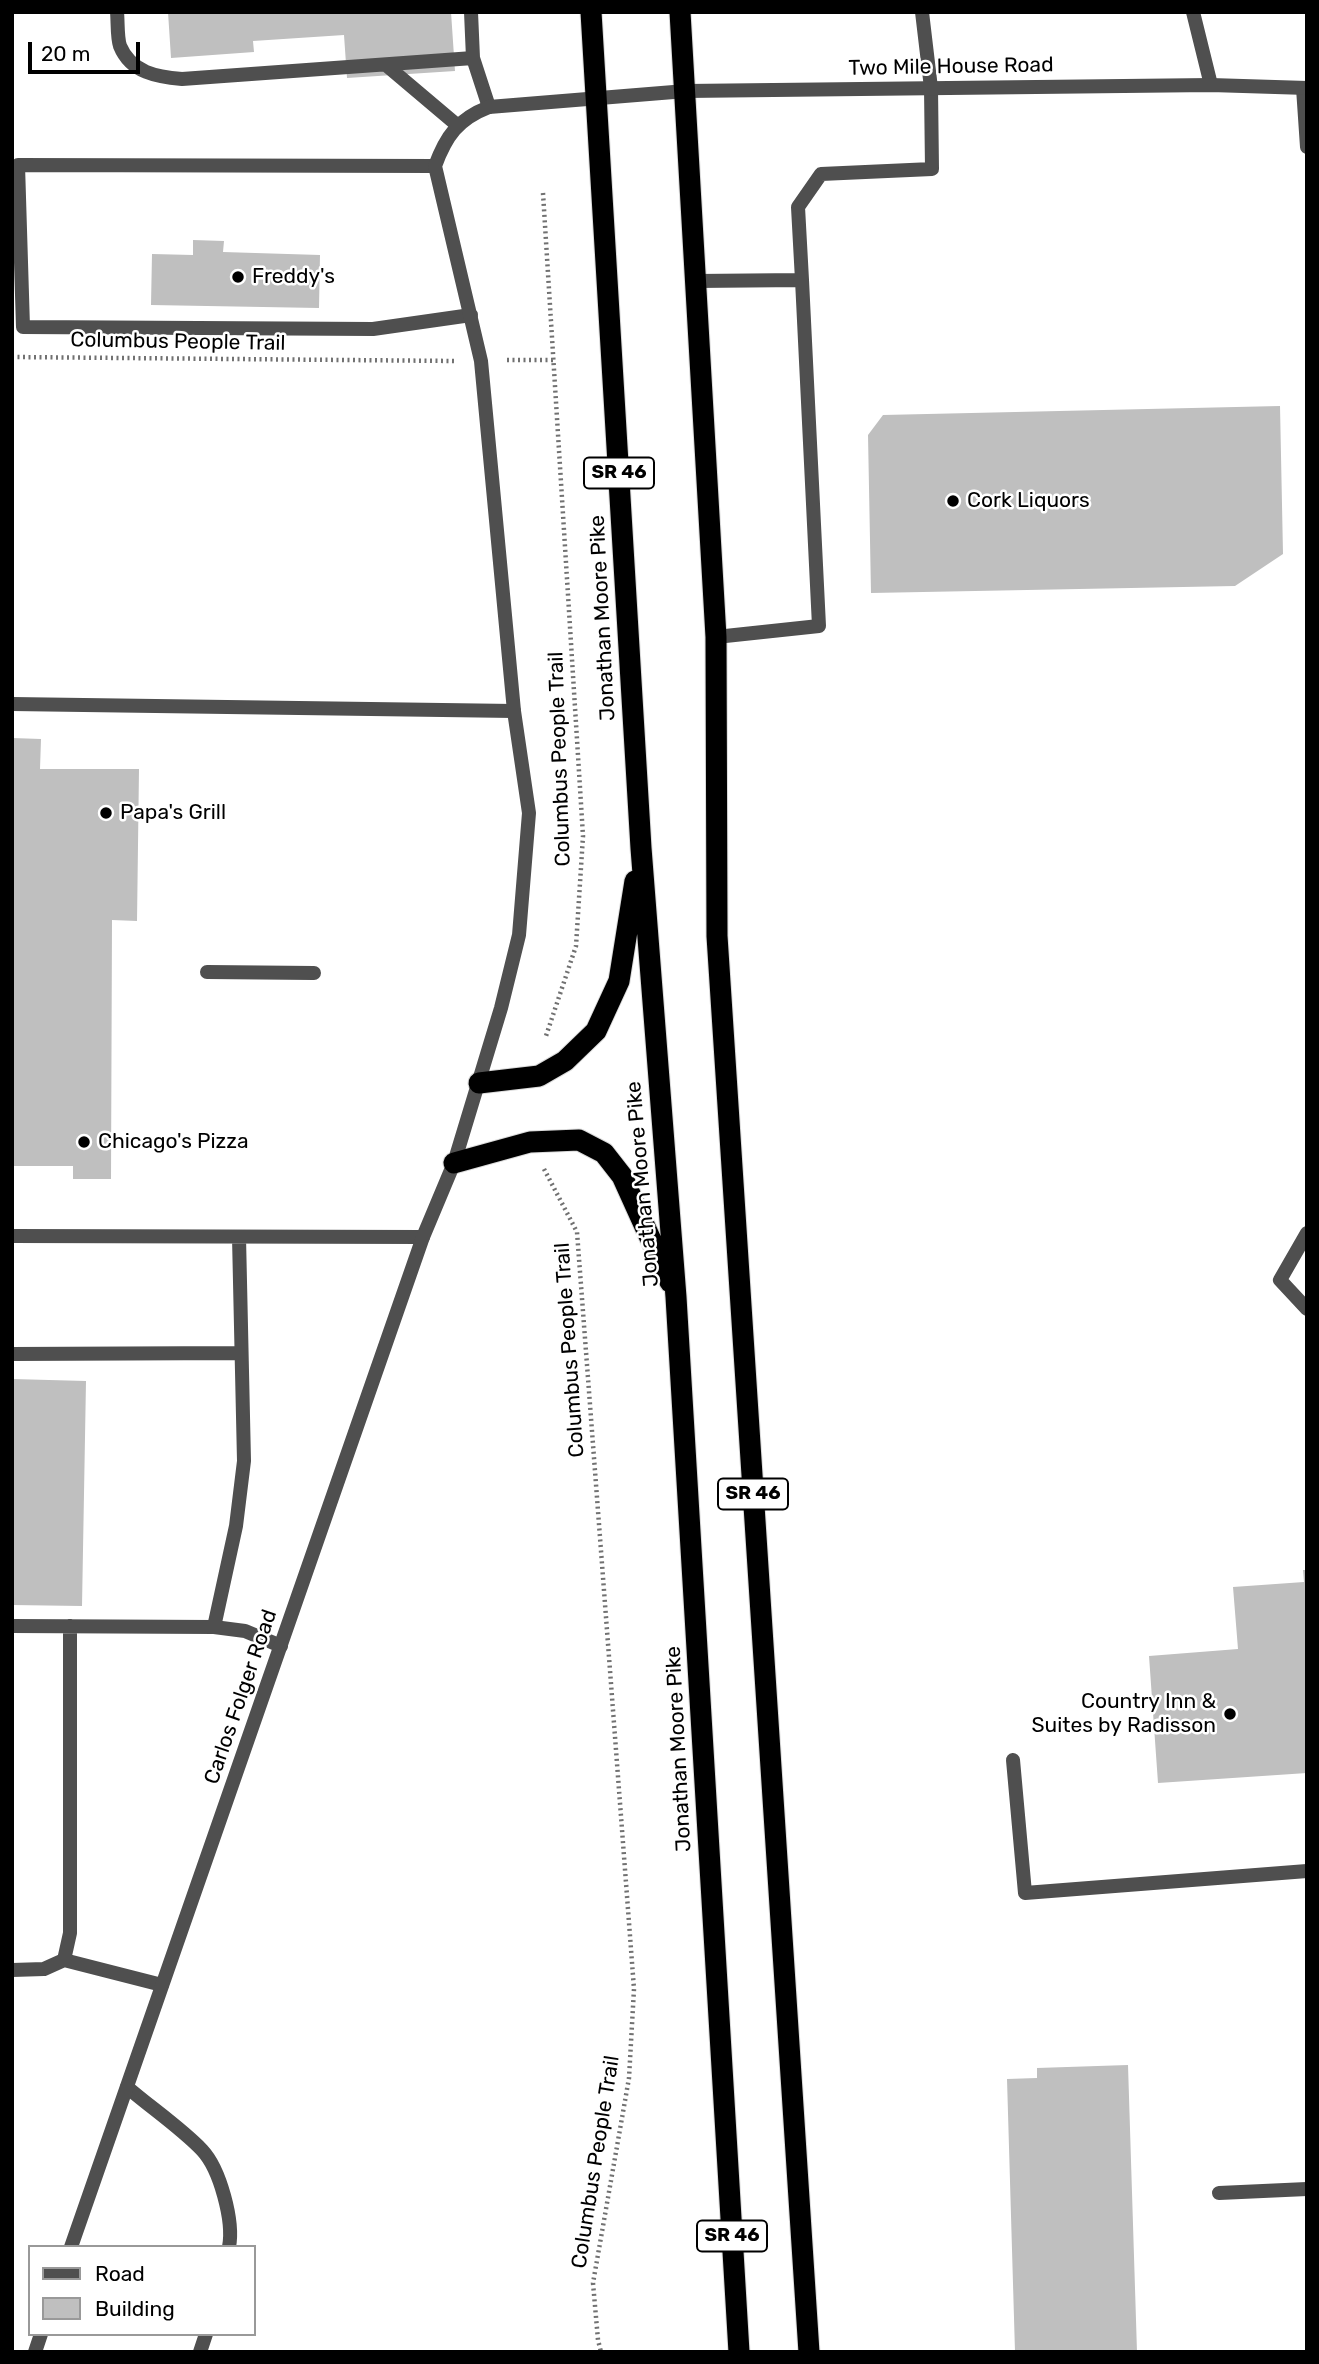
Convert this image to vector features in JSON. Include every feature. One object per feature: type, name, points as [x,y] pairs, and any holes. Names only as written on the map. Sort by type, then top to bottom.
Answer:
[{"type":"highway","name":"Jonathan Moore Pike","points":[[590,12],[641,848],[676,1297],[739,2352]]},
{"type":"highway","name":"SR 46","points":[[680,12],[716,637],[717,936],[808,2352]]},
{"type":"highway","points":[[479,1083],[539,1076],[565,1061],[596,1031],[619,981],[641,848]]},
{"type":"highway","points":[[454,1163],[530,1142],[579,1139],[604,1153],[622,1176],[676,1297]]},
{"type":"street","points":[[117,12],[120,46],[134,66],[155,77],[182,79],[473,58]]},
{"type":"street","points":[[471,12],[473,58],[489,107],[472,113],[457,125],[442,145],[435,166],[18,165],[23,327],[373,329],[471,315]]},
{"type":"street","points":[[716,637],[819,626],[798,207],[821,174],[932,169],[931,88],[922,12]]},
{"type":"street","points":[[1193,12],[1211,85]]},
{"type":"street","points":[[386,65],[457,125]]},
{"type":"street","name":"Two Mile House Road","points":[[489,107],[686,91],[1211,85],[1305,88]]},
{"type":"street","points":[[1305,88],[1307,147]]},
{"type":"street","name":"Carlos Folger Road","points":[[72,2245],[423,1237],[454,1163],[501,1008],[519,935],[529,813],[514,710],[481,361],[435,166]]},
{"type":"street","points":[[696,281],[803,280]]},
{"type":"street","points":[[12,704],[514,710]]},
{"type":"street","points":[[207,972],[314,973]]},
{"type":"street","points":[[1307,1233],[1280,1280],[1307,1309]]},
{"type":"street","points":[[12,1236],[423,1237]]},
{"type":"street","points":[[214,1627],[236,1526],[244,1461],[239,1237]]},
{"type":"street","points":[[12,1354],[241,1353]]},
{"type":"street","points":[[12,1626],[214,1627],[245,1631],[281,1646]]},
{"type":"street","points":[[64,1959],[70,1933],[71,1626]]},
{"type":"street","points":[[1013,1760],[1025,1893],[1307,1871]]},
{"type":"street","points":[[12,1970],[44,1969],[64,1959],[162,1985]]},
{"type":"street","points":[[127,2087],[204,2151],[224,2192],[231,2236],[229,2245]]},
{"type":"street","points":[[1219,2193],[1307,2189]]},
{"type":"path","name":"Columbus People Trail","points":[[539,1076],[543,1045],[576,946],[583,836],[543,192]]},
{"type":"path","name":"Columbus People Trail","points":[[12,357],[553,360]]},
{"type":"path","name":"Columbus People Trail","points":[[530,1142],[577,1232],[634,1989],[629,2078],[593,2283],[601,2352]]},
{"type":"building","points":[[168,12],[451,12],[455,71],[347,78],[344,35],[253,41],[254,52],[171,58]]},
{"type":"building","points":[[193,240],[224,241],[223,252],[320,255],[319,308],[151,305],[152,254],[193,255]]},
{"type":"building","points":[[1280,406],[1283,554],[1235,586],[871,593],[868,435],[883,415]]},
{"type":"building","points":[[12,738],[41,739],[40,769],[139,769],[137,921],[112,920],[111,1179],[73,1179],[73,1166],[12,1166]]},
{"type":"building","points":[[12,1379],[86,1381],[82,1606],[12,1605]]},
{"type":"building","name":"Country Inn & Suites by Radisson","points":[[1303,1570],[1307,1570],[1307,1773],[1158,1783],[1149,1656],[1238,1649],[1233,1587],[1304,1582]]},
{"type":"building","points":[[1128,2065],[1137,2352],[1015,2352],[1007,2079],[1037,2078],[1037,2068]]},
{"type":"place","name":"Freddy's","points":[[238,277]]},
{"type":"place","name":"Cork Liquors","points":[[953,501]]},
{"type":"place","name":"Papa's Grill","points":[[106,813]]},
{"type":"place","name":"Chicago's Pizza","points":[[84,1142]]},
{"type":"place","name":"Country Inn & Suites by Radisson","points":[[1230,1714]]}]
